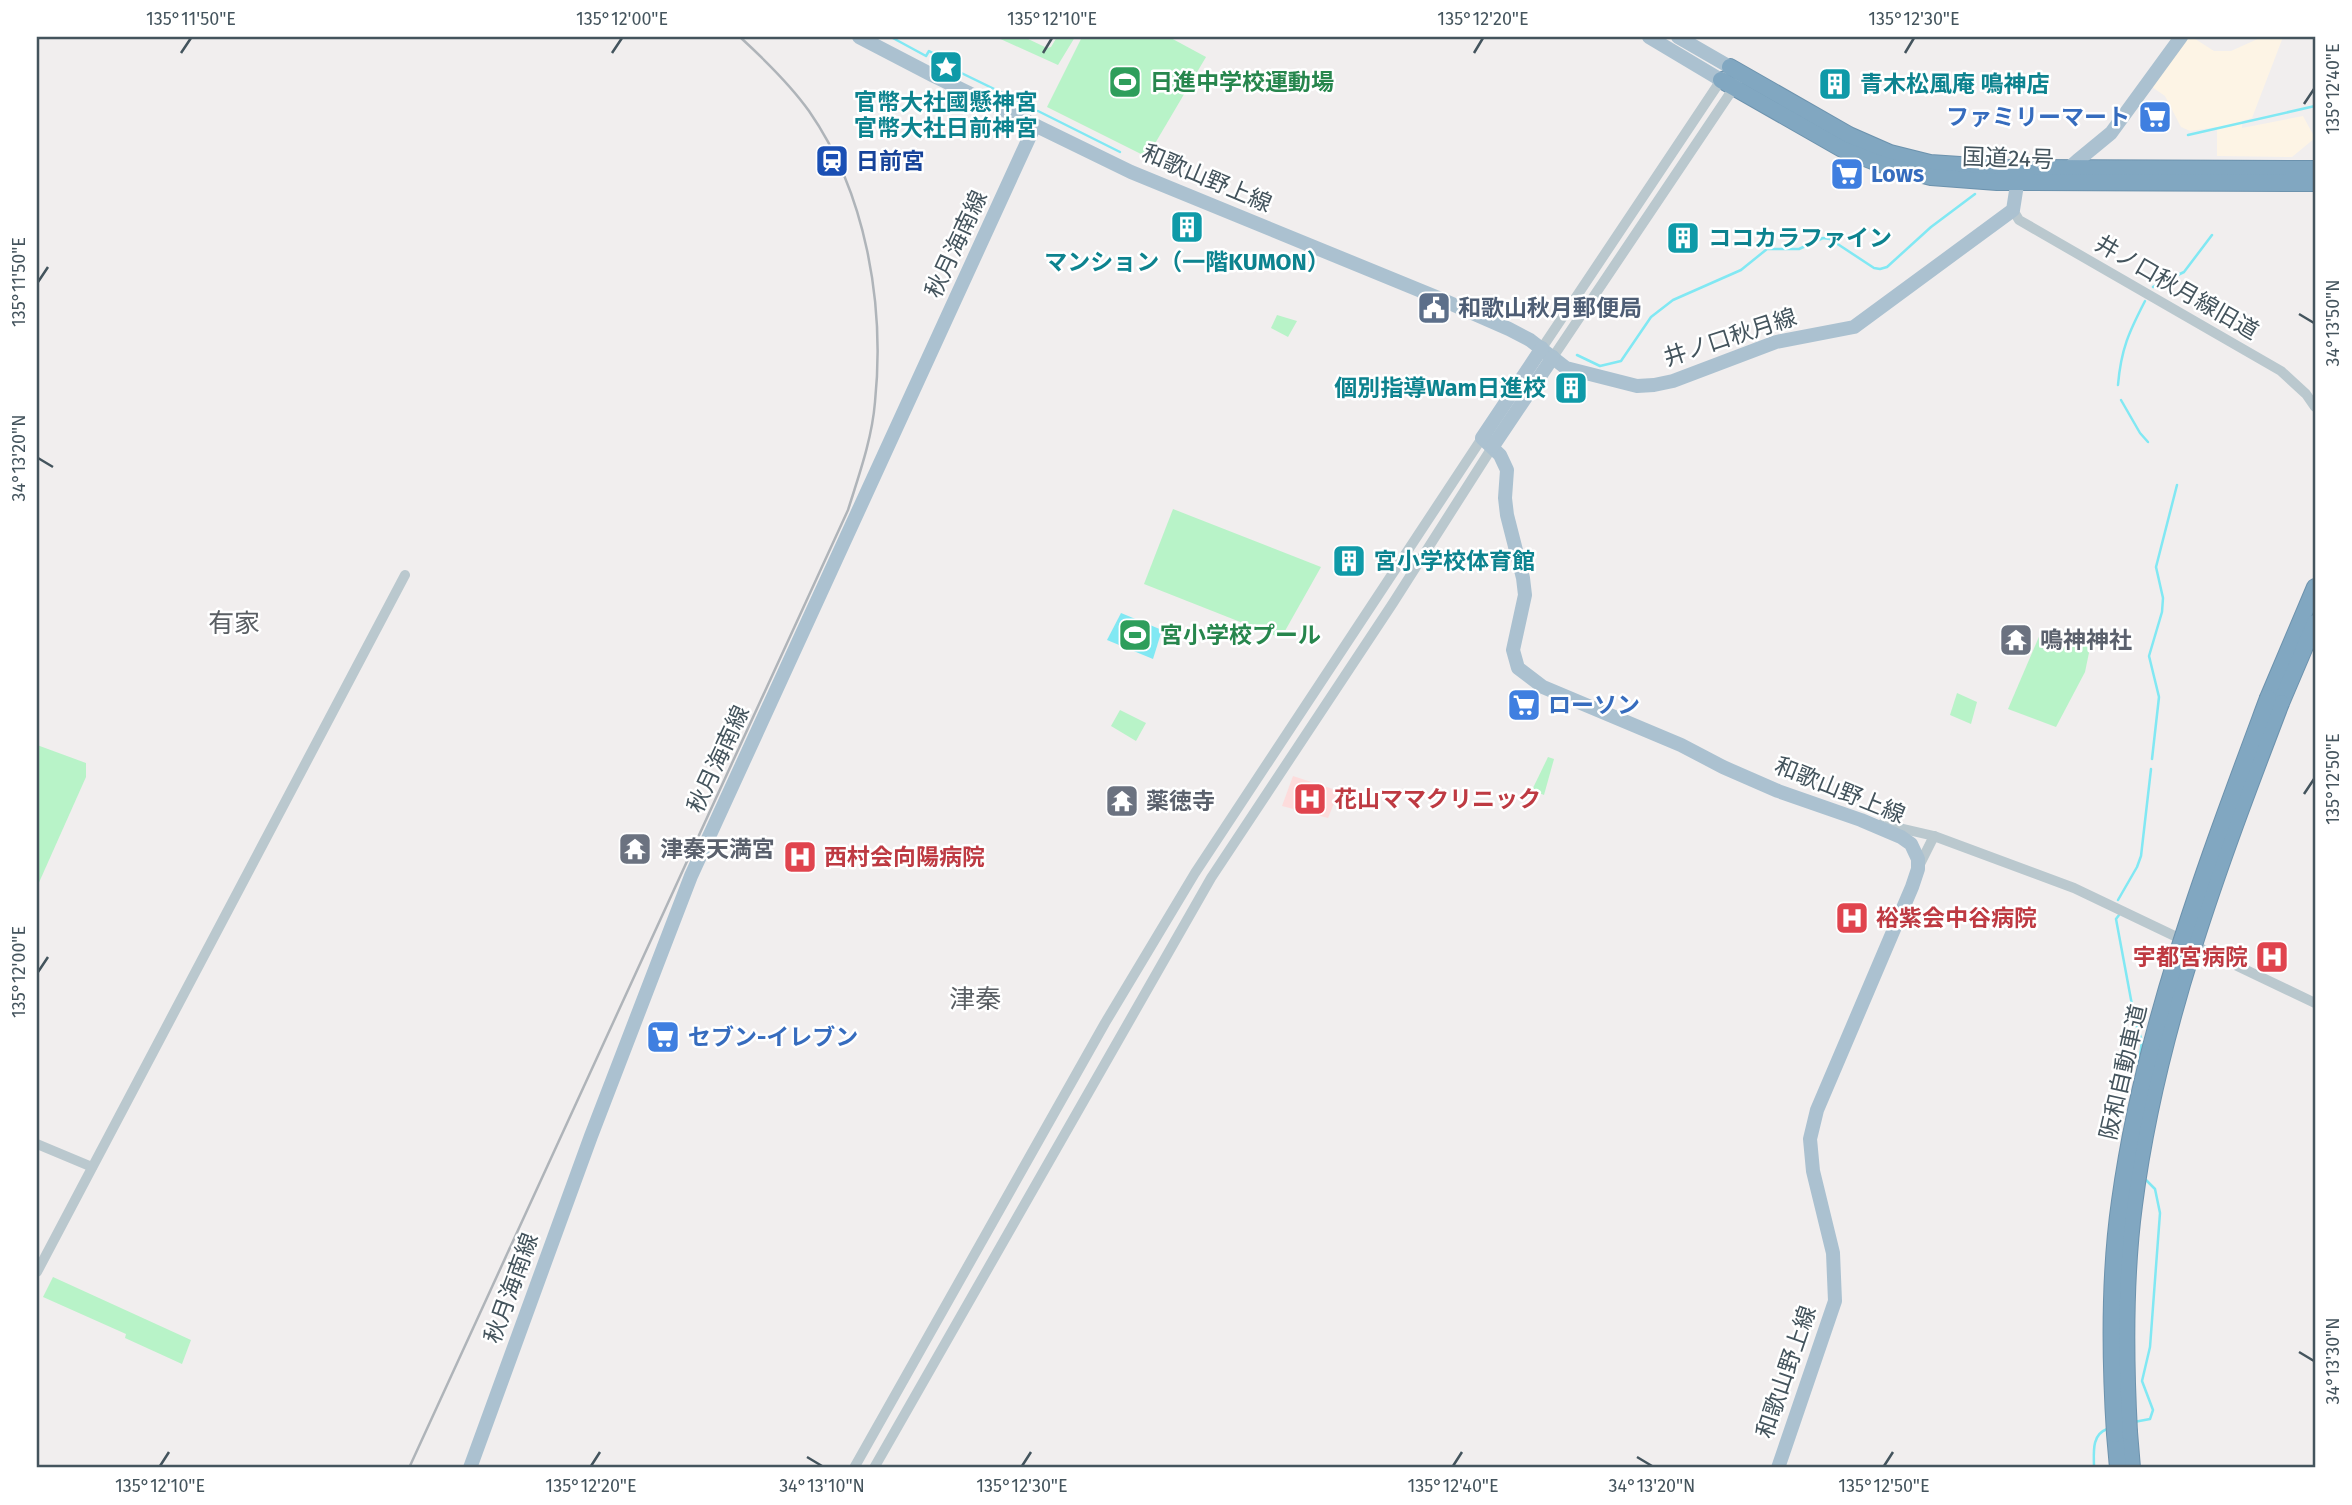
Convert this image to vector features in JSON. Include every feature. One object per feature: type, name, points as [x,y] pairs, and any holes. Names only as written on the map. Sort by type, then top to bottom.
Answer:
[{"type":"highway","name":"国道24号","points":[[1732,78],[1817,136],[1880,164],[1931,177],[2019,175],[2315,183]]},
{"type":"highway","name":"国道24号","points":[[2068,176],[2315,169]]},
{"type":"highway","name":"阪和自動車道","points":[[2132,1468],[2112,1385],[2113,1270],[2120,1203],[2141,1084],[2167,985],[2204,869],[2275,701],[2315,587]]},
{"type":"highway","name":"阪和自動車道","points":[[2275,701],[2315,623]]},
{"type":"highway","name":"阪和自動車道","points":[[2118,1468],[2122,1433]]},
{"type":"main road","name":"和歌山野上線","points":[[859,37],[1132,172],[1436,297],[1509,329],[1548,353]]},
{"type":"main road","points":[[1649,37],[1732,78]]},
{"type":"main road","points":[[1678,37],[1732,78]]},
{"type":"main road","points":[[2068,176],[2111,133],[2181,37]]},
{"type":"main road","name":"秋月海南線","points":[[470,1468],[590,1136],[691,876],[1035,125]]},
{"type":"main road","points":[[2013,210],[2019,175]]},
{"type":"main road","name":"井ノ口秋月線","points":[[1548,353],[1566,368],[1637,386],[1654,385],[1673,381],[1776,342],[1854,327],[2013,210]]},
{"type":"main road","points":[[1488,442],[1548,353]]},
{"type":"main road","name":"和歌山野上線","points":[[1488,442],[1500,454],[1507,470],[1507,515],[1523,578],[1525,595],[1513,650],[1518,668],[1543,687],[1681,745],[1723,767],[1778,791],[1901,837],[1911,844],[1918,859],[1918,869],[1817,1110],[1812,1128],[1810,1139],[1813,1171],[1833,1253],[1835,1301],[1778,1468]]},
{"type":"street","points":[[1548,353],[1732,78]]},
{"type":"street","name":"井ノ口秋月線旧道","points":[[2013,210],[2019,220],[2281,371],[2306,394],[2315,407]]},
{"type":"street","points":[[854,1468],[1105,1023],[1195,873],[1488,442]]},
{"type":"street","points":[[874,1468],[1211,878],[1393,603],[1488,442]]},
{"type":"street","points":[[37,1272],[405,575]]},
{"type":"street","points":[[1861,820],[1934,836],[2074,888],[2315,1003]]},
{"type":"street","points":[[1918,869],[1934,836]]},
{"type":"street","points":[[37,1144],[92,1167]]},
{"type":"shaded area","points":[[2185,37],[2192,37],[2214,51],[2231,51],[2262,37],[2283,37],[2252,118],[2242,121],[2242,128],[2303,116],[2315,138],[2292,157],[2217,156],[2217,127],[2190,131],[2181,127],[2165,96],[2152,87]]},
{"type":"shaded area","name":"花山ママクリニック","points":[[1293,776],[1339,791],[1328,818],[1282,806]]},
{"type":"green space","points":[[996,37],[1024,37],[1047,48],[1051,47],[1057,37],[1075,37],[1058,65]]},
{"type":"green space","name":"日進中学校運動場","points":[[1082,37],[1169,37],[1206,57],[1147,157],[1047,107]]},
{"type":"green space","points":[[1277,315],[1297,321],[1288,337],[1271,328]]},
{"type":"green space","points":[[1173,509],[1321,567],[1281,638],[1144,584]]},
{"type":"green space","points":[[2041,632],[2091,643],[2085,672],[2056,727],[2008,709]]},
{"type":"green space","points":[[1957,693],[1977,702],[1971,724],[1950,715]]},
{"type":"green space","points":[[1120,710],[1146,723],[1136,741],[1111,726]]},
{"type":"green space","points":[[37,745],[86,763],[86,777],[37,887]]},
{"type":"green space","points":[[1548,757],[1554,759],[1544,795],[1532,790]]},
{"type":"green space","points":[[53,1277],[191,1340],[182,1364],[125,1338],[126,1334],[43,1297]]},
{"type":"water","name":"宮小学校プール","points":[[1121,613],[1162,630],[1153,659],[1107,640]]},
{"type":"waterway","points":[[891,37],[926,56],[929,51],[949,62],[947,66],[1021,102]]},
{"type":"waterway","points":[[2188,135],[2315,106]]},
{"type":"waterway","points":[[1038,111],[1120,152]]},
{"type":"waterway","points":[[1577,355],[1600,366],[1621,361],[1651,317],[1673,300],[1741,270],[1767,249],[1799,249],[1823,238],[1830,239],[1874,268],[1887,267],[1931,227],[1975,194]]},
{"type":"waterway","points":[[2153,287],[2184,272],[2212,235]]},
{"type":"waterway","points":[[2118,385],[2127,341],[2145,301]]},
{"type":"waterway","points":[[2121,400],[2148,442]]},
{"type":"waterway","points":[[2152,759],[2159,697],[2149,656],[2162,612],[2163,598],[2156,567],[2177,485]]},
{"type":"waterway","points":[[2118,900],[2141,856],[2151,769]]},
{"type":"waterway","points":[[2119,915],[2116,919],[2135,1021],[2142,1041],[2139,1065]]},
{"type":"waterway","points":[[2134,1422],[2150,1419],[2153,1410],[2142,1381],[2150,1347],[2160,1213],[2155,1189],[2146,1180]]},
{"type":"waterway","points":[[2094,1468],[2096,1440],[2107,1429]]},
{"type":"railway","points":[[409,1468],[848,510],[868,443],[875,402],[877,327],[874,288],[858,213],[829,143],[809,111],[768,63],[740,37]]},
{"type":"place","name":"官幣大社國懸神宮 官幣大社日前神宮","points":[[946,67]]},
{"type":"place","name":"日進中学校運動場","points":[[1125,82]]},
{"type":"place","name":"青木松風庵 鳴神店","points":[[1835,84]]},
{"type":"place","name":"ファミリーマート","points":[[2155,117]]},
{"type":"place","name":"日前宮","points":[[832,161]]},
{"type":"place","name":"Lows","points":[[1847,174]]},
{"type":"place","name":"マンション（一階KUMON）","points":[[1187,227]]},
{"type":"place","name":"ココカラファイン","points":[[1683,238]]},
{"type":"place","name":"和歌山秋月郵便局","points":[[1434,308]]},
{"type":"place","name":"個別指導Wam日進校","points":[[1571,388]]},
{"type":"place","name":"宮小学校体育館","points":[[1349,561]]},
{"type":"place","name":"宮小学校プール","points":[[1135,635]]},
{"type":"place","name":"鳴神神社","points":[[2016,640]]},
{"type":"place","name":"ローソン","points":[[1524,705]]},
{"type":"place","name":"花山ママクリニック","points":[[1310,799]]},
{"type":"place","name":"薬徳寺","points":[[1122,801]]},
{"type":"place","name":"津秦天満宮","points":[[635,849]]},
{"type":"place","name":"西村会向陽病院","points":[[800,857]]},
{"type":"place","name":"裕紫会中谷病院","points":[[1852,918]]},
{"type":"place","name":"宇都宮病院","points":[[2272,957]]},
{"type":"place","name":"セブン-イレブン","points":[[663,1037]]},
{"type":"district","name":"有家","points":[[234,623]]},
{"type":"district","name":"津秦","points":[[975,999]]}]
